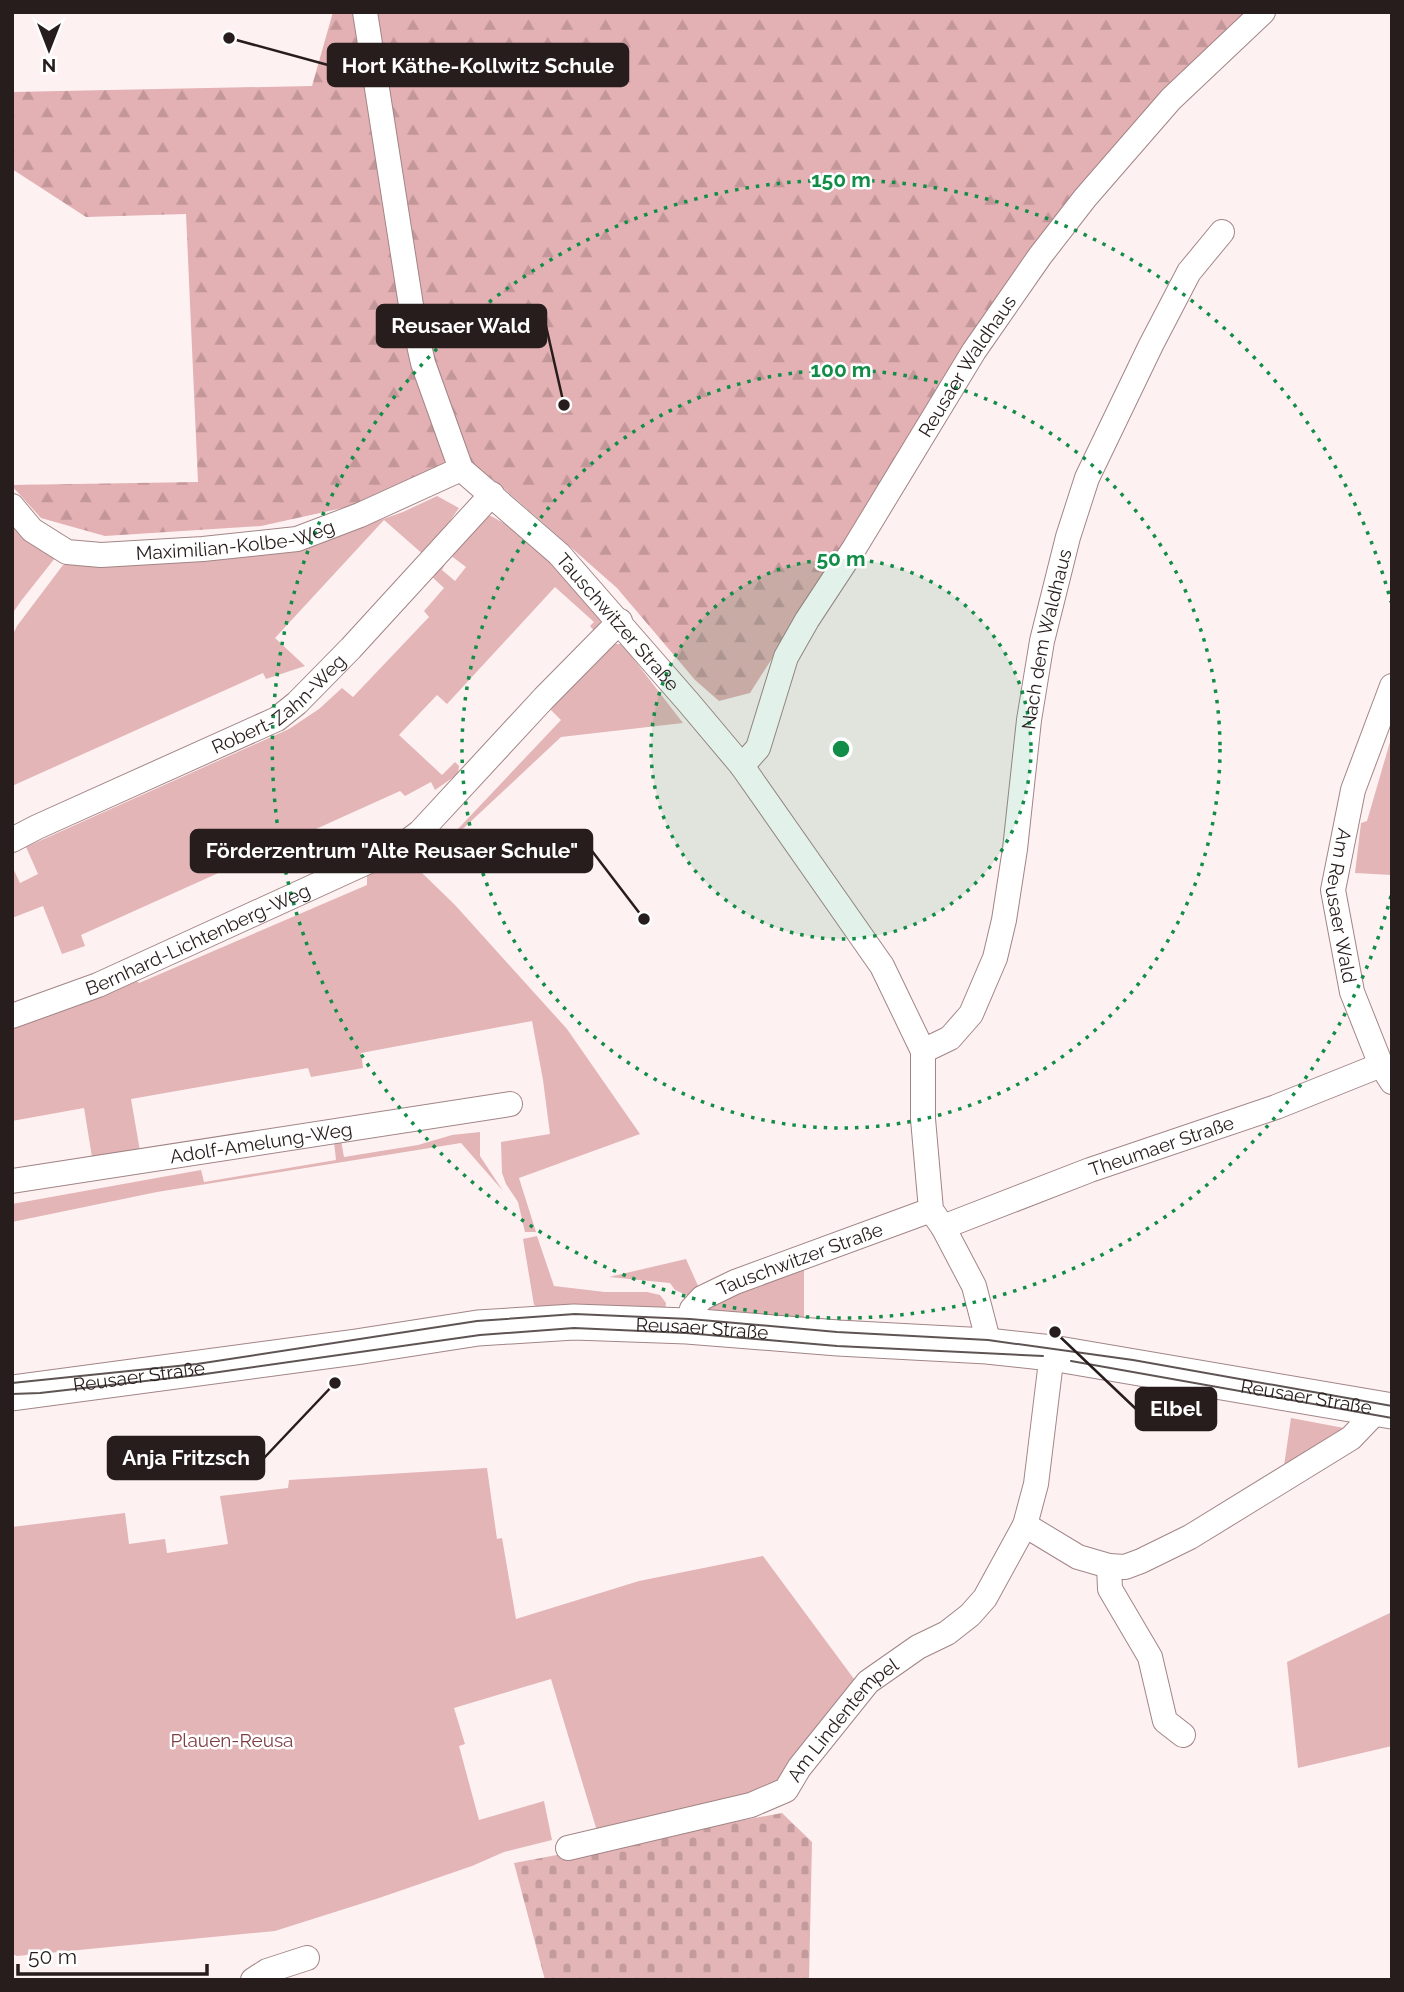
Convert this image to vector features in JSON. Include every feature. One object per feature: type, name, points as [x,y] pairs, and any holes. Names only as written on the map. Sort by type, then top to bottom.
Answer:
[{"type":"street","points":[[365,12],[418,340],[423,363],[461,469]]},
{"type":"street","name":"Reusaer Waldhaus","points":[[742,766],[758,748],[786,657],[974,351],[1040,256],[1085,198],[1171,99],[1263,12]]},
{"type":"street","name":"Nach dem Waldhaus","points":[[923,1051],[950,1038],[971,1014],[995,958],[1015,849],[1029,720],[1042,641],[1068,537],[1087,478],[1189,272],[1222,232]]},
{"type":"street","name":"Tauschwitzer Straße","points":[[461,469],[559,554],[620,621],[742,766],[882,966],[923,1051],[923,1119],[937,1219],[974,1286],[988,1340],[987,1346]]},
{"type":"street","name":"Maximilian-Kolbe-Weg","points":[[12,506],[32,530],[67,552],[101,555],[203,549],[297,539],[360,515],[461,469]]},
{"type":"street","name":"Robert-Zahn-Weg","points":[[12,840],[277,719],[297,703],[351,648],[492,494]]},
{"type":"street","name":"Bernhard-Lichtenberg-Weg","points":[[12,1016],[98,985],[401,847],[420,832],[544,698],[620,621]]},
{"type":"street","name":"Am Reusaer Wald","points":[[1386,1074],[1352,992],[1333,890],[1353,790],[1392,686]]},
{"type":"street","name":"Theumaer Straße","points":[[937,1219],[1276,1107],[1386,1074]]},
{"type":"street","name":"Adolf-Amelung-Weg","points":[[12,1181],[510,1104]]},
{"type":"street","name":"Tauschwitzer Straße","points":[[687,1326],[692,1309],[702,1298],[736,1282],[937,1219]]},
{"type":"street","name":"Reusaer Straße","points":[[12,1393],[478,1328],[574,1322],[687,1326],[987,1346],[1052,1353],[1383,1410]]},
{"type":"street","name":"Am Lindentempel","points":[[568,1848],[751,1805],[786,1790],[799,1768],[868,1682],[918,1647],[947,1633],[970,1615],[985,1598],[1025,1525],[1036,1484],[1052,1353]]},
{"type":"street","points":[[1025,1525],[1078,1557],[1109,1566],[1125,1567],[1190,1537],[1350,1438],[1373,1415],[1383,1410]]},
{"type":"street","points":[[1109,1566],[1110,1589],[1150,1657],[1165,1721],[1183,1735]]},
{"type":"street","points":[[253,1980],[267,1971],[307,1958]]},
{"type":"green space","points":[[333,12],[1261,12],[969,350],[750,693],[719,701],[695,680],[617,588],[500,485],[467,460],[347,507],[261,526],[105,536],[41,518],[12,486],[198,482],[186,214],[86,217],[12,169],[12,92],[312,86]]},
{"type":"green space","points":[[437,496],[459,508],[425,556],[384,520],[275,638],[305,666],[266,679],[263,673],[12,786],[12,636],[63,565],[72,560],[107,564],[163,564],[270,553],[326,539],[403,512]]},
{"type":"green space","points":[[491,516],[511,527],[566,577],[597,612],[601,623],[596,633],[590,626],[594,622],[555,587],[447,704],[437,695],[399,735],[442,775],[455,762],[459,766],[458,774],[435,790],[431,782],[405,796],[400,791],[81,935],[85,946],[62,954],[43,906],[12,918],[12,866],[20,883],[38,874],[26,847],[289,729],[319,709],[342,688],[353,697],[429,617],[424,611],[444,588],[430,575],[445,564],[442,570],[455,581],[466,567],[446,552],[476,517]]},
{"type":"green space","points":[[12,519],[55,558],[12,614]]},
{"type":"green space","points":[[613,644],[622,644],[683,723],[561,737],[419,870],[455,905],[567,1029],[640,1134],[519,1178],[536,1232],[525,1232],[518,1202],[506,1184],[502,1173],[501,1142],[550,1134],[532,1021],[361,1053],[363,1068],[311,1077],[308,1068],[131,1099],[140,1151],[92,1157],[84,1108],[12,1121],[12,1025],[132,976],[139,983],[367,885],[367,875],[409,850],[420,856],[438,850],[561,720],[547,706]]},
{"type":"green space","points":[[1392,735],[1392,875],[1355,873],[1361,823],[1367,821]]},
{"type":"green space","points":[[480,1132],[480,1156],[503,1191],[461,1143],[157,1192],[12,1222],[12,1204],[201,1170],[204,1182],[336,1160],[334,1142],[341,1140],[344,1157],[418,1145],[452,1135]]},
{"type":"green space","points":[[537,1236],[554,1286],[660,1295],[666,1303],[665,1313],[546,1309],[534,1305],[523,1239]]},
{"type":"green space","points":[[686,1259],[699,1288],[691,1297],[675,1290],[670,1283],[609,1277]]},
{"type":"green space","points":[[804,1263],[804,1320],[708,1311],[709,1305]]},
{"type":"green space","points":[[1291,1418],[1344,1428],[1345,1431],[1284,1466]]},
{"type":"green space","name":"Plauen-Reusa","points":[[487,1468],[497,1539],[502,1538],[516,1619],[639,1581],[763,1556],[857,1683],[774,1789],[597,1831],[551,1679],[454,1708],[465,1744],[459,1746],[479,1820],[544,1801],[552,1840],[504,1852],[472,1866],[275,1931],[17,1956],[12,1954],[12,1527],[125,1513],[129,1544],[165,1539],[167,1553],[228,1544],[220,1496],[288,1488],[289,1480]]},
{"type":"green space","points":[[1392,1612],[1392,1746],[1298,1768],[1287,1662]]},
{"type":"green space","points":[[782,1813],[812,1842],[809,1980],[545,1980],[514,1863]]},
{"type":"tram line","points":[[12,1383],[197,1364],[477,1321],[575,1314],[690,1319],[837,1332],[988,1340],[1133,1360],[1392,1406]]},
{"type":"tram line","points":[[12,1394],[198,1375],[480,1335],[574,1328],[686,1333],[837,1346],[1043,1356]]},
{"type":"tram line","points":[[1071,1361],[1392,1418]]},
{"type":"place","name":"Hort Käthe-Kollwitz Schule","points":[[229,38]]},
{"type":"place","name":"Reusaer Wald","points":[[564,405]]},
{"type":"place","name":"Förderzentrum \"Alte Reusaer Schule\"","points":[[644,919]]},
{"type":"place","name":"Elbel","points":[[1055,1332]]},
{"type":"place","name":"Anja Fritzsch","points":[[335,1383]]}]
